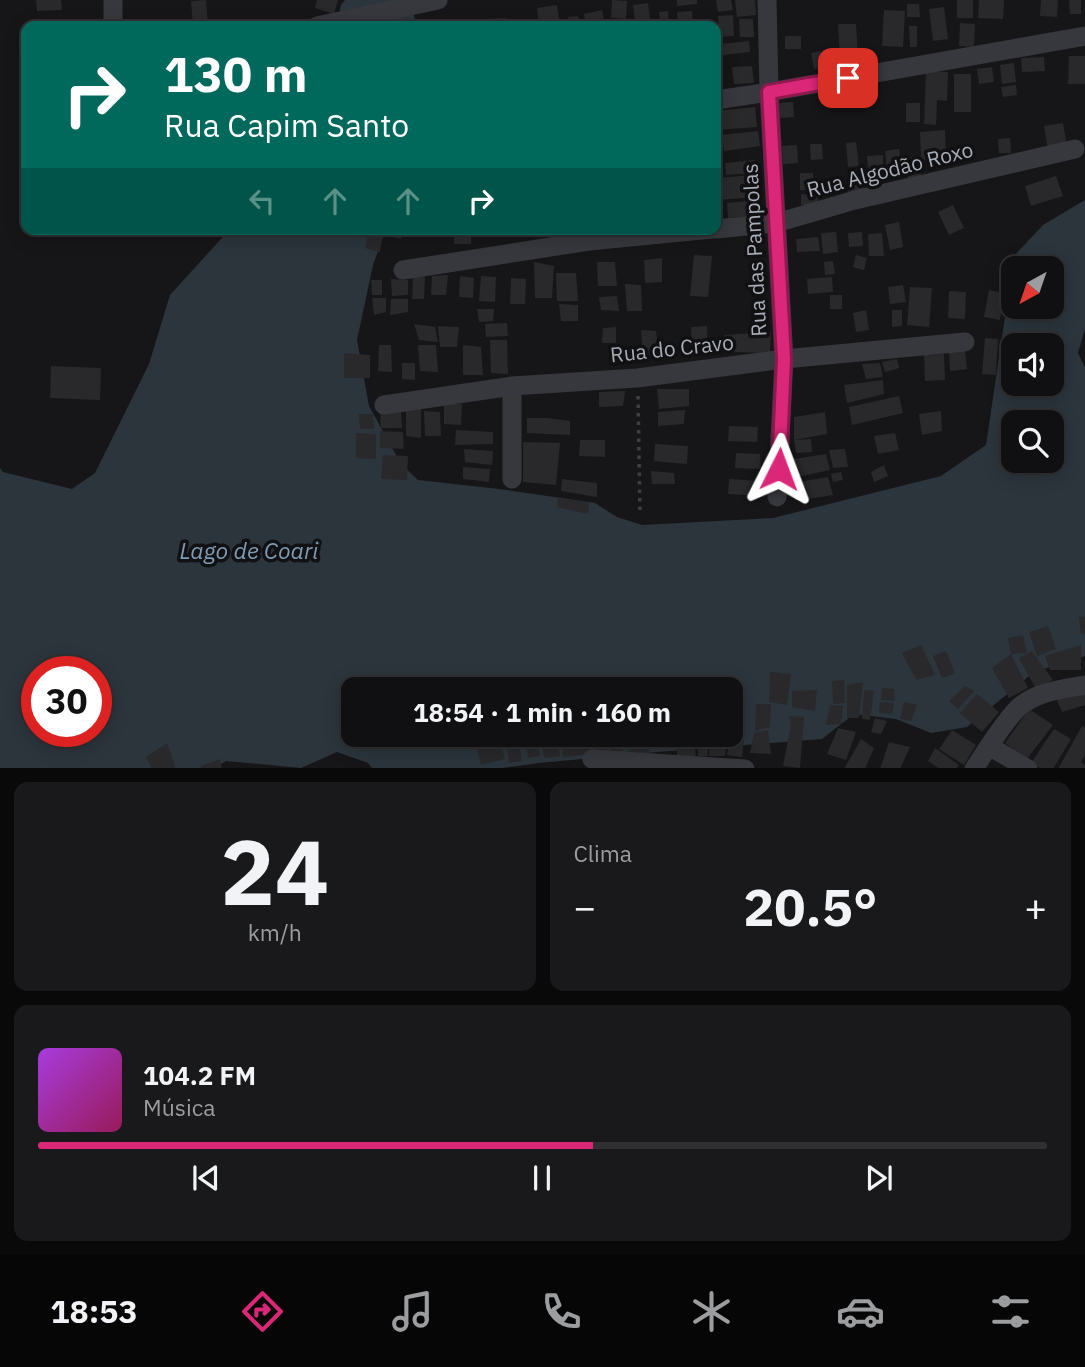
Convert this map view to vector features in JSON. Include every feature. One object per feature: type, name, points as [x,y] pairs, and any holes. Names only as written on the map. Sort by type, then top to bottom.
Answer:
[{"type":"street","points":[[113,0],[113,21]]},
{"type":"street","points":[[340,21],[438,0]]},
{"type":"street","name":"Rua das Pampolas","points":[[767,0],[769,92],[784,359],[777,497]]},
{"type":"street","points":[[721,99],[1085,36]]},
{"type":"street","name":"Rua Algodão Roxo","points":[[721,228],[776,223],[855,200],[1075,149]]},
{"type":"street","name":"Rua Algodão Roxo","points":[[403,270],[589,241],[652,235]]},
{"type":"street","name":"Rua do Cravo","points":[[384,405],[512,386],[637,378],[784,359],[965,342]]},
{"type":"street","points":[[512,386],[512,479]]},
{"type":"street","points":[[974,768],[1018,708],[1038,696],[1058,689],[1085,685]]},
{"type":"street","points":[[989,746],[1028,768]]},
{"type":"street","points":[[592,759],[745,768]]},
{"type":"path","points":[[637,378],[640,513]]},
{"type":"water","points":[[345,0],[420,0],[411,6],[415,19],[421,21],[337,21]]},
{"type":"water","name":"Lago de Coari","points":[[1085,200],[1085,329],[1078,353],[1085,368],[1085,656],[1034,672],[967,727],[931,733],[896,719],[854,714],[822,739],[743,745],[743,677],[341,677],[341,747],[721,747],[502,768],[372,768],[368,763],[337,752],[301,768],[226,761],[215,768],[0,768],[0,468],[3,472],[72,489],[95,473],[149,364],[170,295],[225,235],[384,235],[373,265],[357,340],[369,406],[401,464],[418,480],[595,503],[617,517],[642,525],[773,518],[941,476],[986,445],[1001,344],[1001,396],[1064,396],[1064,333],[1003,333],[1005,319],[1064,319],[1064,256],[1014,256],[1043,225]]},
{"type":"building","points":[[36,0],[61,0],[62,10],[37,11]]},
{"type":"building","points":[[206,0],[208,21],[193,21],[191,1]]},
{"type":"building","points":[[317,0],[338,0],[334,14],[315,8]]},
{"type":"building","points":[[612,0],[627,1],[626,19],[611,18]]},
{"type":"building","points":[[677,0],[697,0],[697,4],[677,6]]},
{"type":"building","points":[[716,0],[731,0],[733,10],[718,12]]},
{"type":"building","points":[[735,0],[755,0],[756,15],[737,17]]},
{"type":"building","points":[[957,0],[973,0],[973,18],[957,18]]},
{"type":"building","points":[[979,0],[1004,0],[1003,19],[978,18]]},
{"type":"building","points":[[1041,0],[1058,0],[1057,17],[1040,16]]},
{"type":"building","points":[[1069,0],[1081,0],[1081,14],[1070,14]]},
{"type":"building","points":[[648,3],[650,19],[635,21],[633,5]]},
{"type":"building","points":[[907,4],[919,4],[920,17],[907,17]]},
{"type":"building","points":[[557,5],[559,21],[538,21],[537,8]]},
{"type":"building","points":[[944,7],[948,39],[933,41],[929,9]]},
{"type":"building","points":[[602,10],[604,21],[585,21],[584,14]]},
{"type":"building","points":[[884,10],[905,11],[903,47],[882,46]]},
{"type":"building","points":[[668,11],[669,21],[660,21],[659,12]]},
{"type":"building","points":[[692,11],[693,21],[678,21],[677,12]]},
{"type":"building","points":[[733,15],[734,36],[721,37],[721,21],[718,21],[718,16]]},
{"type":"building","points":[[578,16],[579,21],[569,21],[568,17]]},
{"type":"building","points":[[506,18],[506,21],[489,21]]},
{"type":"building","points":[[739,19],[753,19],[754,37],[740,37]]},
{"type":"building","points":[[960,23],[975,24],[974,47],[959,46]]},
{"type":"building","points":[[838,24],[856,24],[858,57],[840,58]]},
{"type":"building","points":[[909,26],[917,26],[917,47],[910,47]]},
{"type":"building","points":[[785,36],[801,36],[801,49],[785,49]]},
{"type":"building","points":[[749,41],[750,52],[723,55],[721,44]]},
{"type":"building","points":[[821,51],[824,68],[814,69],[811,53]]},
{"type":"building","points":[[1069,56],[1085,56],[1085,84],[1068,84]]},
{"type":"building","points":[[1044,57],[1045,71],[1022,72],[1021,58]]},
{"type":"building","points":[[1014,63],[1016,82],[1002,84],[1000,65]]},
{"type":"building","points":[[752,66],[754,83],[734,84],[732,67]]},
{"type":"building","points":[[992,67],[994,82],[979,84],[977,69]]},
{"type":"building","points":[[926,71],[948,72],[947,101],[937,100],[936,125],[924,124]]},
{"type":"building","points":[[954,74],[971,74],[971,112],[954,112]]},
{"type":"building","points":[[1016,85],[1017,95],[1003,97],[1001,87]]},
{"type":"building","points":[[793,102],[794,117],[780,118],[779,103]]},
{"type":"building","points":[[906,103],[920,103],[920,122],[906,122]]},
{"type":"building","points":[[755,107],[757,127],[721,130],[721,110]]},
{"type":"building","points":[[1063,123],[1067,147],[1048,150],[1044,126]]},
{"type":"building","points":[[945,130],[946,160],[920,161],[921,180],[908,181],[907,157],[921,156],[920,132]]},
{"type":"building","points":[[758,131],[760,146],[724,151],[722,135]]},
{"type":"building","points":[[1010,138],[1011,153],[999,153],[998,139]]},
{"type":"building","points":[[856,142],[859,166],[848,167],[846,143]]},
{"type":"building","points":[[810,144],[822,144],[823,159],[811,160]]},
{"type":"building","points":[[797,145],[798,163],[783,164],[782,146]]},
{"type":"building","points":[[899,149],[902,168],[887,170],[885,151]]},
{"type":"building","points":[[883,155],[883,167],[868,168],[867,156]]},
{"type":"building","points":[[755,160],[755,173],[726,175],[725,163]]},
{"type":"building","points":[[800,173],[813,173],[813,190],[800,190]]},
{"type":"building","points":[[754,175],[756,197],[721,200],[721,178]]},
{"type":"building","points":[[1056,176],[1063,196],[1031,206],[1025,186]]},
{"type":"building","points":[[862,179],[865,194],[849,197],[847,182]]},
{"type":"building","points":[[801,194],[818,195],[818,206],[801,205]]},
{"type":"building","points":[[759,200],[761,216],[728,218],[727,203]]},
{"type":"building","points":[[953,205],[964,228],[949,235],[938,212]]},
{"type":"building","points":[[899,222],[903,247],[890,250],[885,225]]},
{"type":"building","points":[[836,232],[838,252],[823,254],[821,233]]},
{"type":"building","points":[[862,232],[863,246],[849,247],[848,233]]},
{"type":"building","points":[[882,233],[884,256],[869,256],[868,234]]},
{"type":"building","points":[[368,235],[383,235],[380,252],[365,248]]},
{"type":"building","points":[[388,235],[402,235],[401,239]]},
{"type":"building","points":[[454,235],[471,235],[471,244],[454,244]]},
{"type":"building","points":[[818,237],[820,251],[797,252],[796,239]]},
{"type":"building","points":[[694,255],[712,256],[708,297],[690,296]]},
{"type":"building","points":[[856,255],[867,258],[864,270],[853,267]]},
{"type":"building","points":[[662,258],[662,282],[645,283],[644,260]]},
{"type":"building","points":[[833,261],[835,274],[825,275],[824,262]]},
{"type":"building","points":[[534,262],[554,266],[552,298],[535,298]]},
{"type":"building","points":[[597,262],[615,262],[617,286],[598,286]]},
{"type":"building","points":[[556,273],[576,273],[578,301],[557,301]]},
{"type":"building","points":[[448,275],[446,295],[431,295],[432,276]]},
{"type":"building","points":[[460,276],[474,278],[473,298],[459,297]]},
{"type":"building","points":[[481,276],[496,277],[495,302],[479,301]]},
{"type":"building","points":[[413,277],[425,277],[424,299],[412,299]]},
{"type":"building","points":[[832,277],[833,292],[808,294],[807,279]]},
{"type":"building","points":[[511,278],[526,279],[525,304],[510,304]]},
{"type":"building","points":[[391,279],[408,280],[408,295],[392,296]]},
{"type":"building","points":[[371,280],[382,280],[382,295],[372,295]]},
{"type":"building","points":[[625,284],[641,285],[642,311],[627,311]]},
{"type":"building","points":[[903,285],[906,302],[890,304],[888,287]]},
{"type":"building","points":[[910,287],[932,288],[929,327],[907,325]]},
{"type":"building","points":[[989,290],[1001,292],[1000,320],[984,317]]},
{"type":"building","points":[[949,291],[966,292],[965,319],[948,318]]},
{"type":"building","points":[[830,295],[842,295],[842,309],[830,309]]},
{"type":"building","points":[[617,296],[619,311],[601,310],[599,297]]},
{"type":"building","points":[[372,298],[386,298],[386,312],[374,315]]},
{"type":"building","points":[[391,299],[408,299],[408,312],[390,315]]},
{"type":"building","points":[[559,304],[578,305],[578,321],[561,321]]},
{"type":"building","points":[[477,309],[494,309],[493,321],[479,322]]},
{"type":"building","points":[[866,310],[869,330],[856,332],[853,313]]},
{"type":"building","points":[[892,310],[902,310],[902,326],[892,327]]},
{"type":"building","points":[[507,323],[508,336],[486,337],[485,324]]},
{"type":"building","points":[[414,324],[435,327],[438,342],[419,340]]},
{"type":"building","points":[[438,326],[459,327],[457,347],[440,347]]},
{"type":"building","points":[[707,326],[708,354],[692,355],[691,327]]},
{"type":"building","points":[[616,327],[616,343],[602,343],[603,328]]},
{"type":"building","points":[[641,330],[656,331],[659,355],[643,358]]},
{"type":"building","points":[[771,332],[770,353],[726,352],[724,335]]},
{"type":"building","points":[[985,338],[998,339],[996,375],[982,374]]},
{"type":"building","points":[[490,340],[507,340],[508,374],[491,373]]},
{"type":"building","points":[[379,345],[391,345],[392,372],[378,371]]},
{"type":"building","points":[[418,345],[436,345],[438,372],[420,371]]},
{"type":"building","points":[[463,345],[481,347],[483,375],[463,375]]},
{"type":"building","points":[[965,351],[967,369],[950,371],[949,352]]},
{"type":"building","points":[[344,353],[370,355],[370,378],[344,378]]},
{"type":"building","points":[[944,354],[945,380],[925,381],[924,355]]},
{"type":"building","points":[[897,359],[899,368],[885,372],[882,362]]},
{"type":"building","points":[[402,363],[415,363],[415,380],[402,379]]},
{"type":"building","points":[[880,363],[883,377],[866,379],[862,364]]},
{"type":"building","points":[[51,366],[101,368],[100,400],[50,398]]},
{"type":"building","points":[[883,380],[884,394],[847,403],[844,385]]},
{"type":"building","points":[[657,389],[689,389],[689,406],[659,409]]},
{"type":"building","points":[[625,391],[623,406],[599,407],[599,392]]},
{"type":"building","points":[[899,396],[903,413],[852,425],[849,407]]},
{"type":"building","points":[[444,404],[462,404],[461,425],[444,424]]},
{"type":"building","points":[[406,408],[421,409],[421,438],[406,436]]},
{"type":"building","points":[[685,410],[684,424],[658,426],[658,412]]},
{"type":"building","points":[[380,411],[401,411],[402,428],[381,428]]},
{"type":"building","points":[[424,411],[440,412],[441,436],[425,436]]},
{"type":"building","points":[[941,411],[942,431],[922,435],[919,414]]},
{"type":"building","points":[[825,412],[827,434],[794,440],[794,417]]},
{"type":"building","points":[[359,414],[373,414],[374,429],[360,429]]},
{"type":"building","points":[[527,418],[570,421],[570,435],[527,433]]},
{"type":"building","points":[[729,426],[758,427],[757,442],[728,441]]},
{"type":"building","points":[[456,430],[493,432],[493,444],[455,445]]},
{"type":"building","points":[[380,431],[403,432],[404,449],[380,448]]},
{"type":"building","points":[[356,433],[376,434],[376,459],[356,458]]},
{"type":"building","points":[[895,433],[899,450],[878,454],[874,436]]},
{"type":"building","points":[[811,439],[812,452],[796,453],[794,440]]},
{"type":"building","points":[[580,440],[605,440],[605,457],[579,456]]},
{"type":"building","points":[[523,442],[560,443],[556,485],[523,482]]},
{"type":"building","points":[[655,444],[688,446],[687,464],[654,461]]},
{"type":"building","points":[[464,449],[493,451],[492,465],[465,462]]},
{"type":"building","points":[[845,449],[848,467],[833,468],[829,450]]},
{"type":"building","points":[[736,453],[760,454],[761,469],[735,468]]},
{"type":"building","points":[[826,454],[830,470],[797,477],[794,459]]},
{"type":"building","points":[[383,455],[408,456],[407,480],[381,479]]},
{"type":"building","points":[[884,465],[888,476],[874,482],[871,472]]},
{"type":"building","points":[[463,467],[490,469],[489,482],[463,479]]},
{"type":"building","points":[[651,471],[674,473],[675,484],[652,484]]},
{"type":"building","points":[[841,472],[843,480],[833,482],[831,474]]},
{"type":"building","points":[[828,477],[833,495],[795,501],[793,483]]},
{"type":"building","points":[[562,479],[597,483],[597,497],[561,491]]},
{"type":"building","points":[[729,479],[762,481],[761,496],[728,494]]},
{"type":"building","points":[[558,497],[589,503],[588,514],[557,507]]},
{"type":"building","points":[[1079,616],[1085,617],[1085,634],[1081,634]]},
{"type":"building","points":[[1048,626],[1056,649],[1037,656],[1029,632]]},
{"type":"building","points":[[1023,635],[1027,653],[1011,654],[1008,638]]},
{"type":"building","points":[[921,645],[935,675],[916,680],[902,653]]},
{"type":"building","points":[[1081,645],[1081,670],[1050,670],[1045,656]]},
{"type":"building","points":[[946,651],[955,673],[942,678],[933,656]]},
{"type":"building","points":[[1032,651],[1053,680],[1036,689],[1019,658]]},
{"type":"building","points":[[1011,654],[1028,688],[1009,698],[992,668]]},
{"type":"building","points":[[770,672],[791,674],[787,705],[769,702]]},
{"type":"building","points":[[844,680],[845,703],[833,704],[832,681]]},
{"type":"building","points":[[863,682],[859,718],[847,718],[847,685]]},
{"type":"building","points":[[965,686],[974,691],[958,709],[949,701]]},
{"type":"building","points":[[882,688],[894,689],[895,701],[881,700]]},
{"type":"building","points":[[1085,689],[1085,705],[1062,712],[1056,698]]},
{"type":"building","points":[[817,690],[815,711],[792,707],[792,691]]},
{"type":"building","points":[[864,690],[874,691],[870,720],[862,719]]},
{"type":"building","points":[[977,694],[999,712],[982,732],[960,713]]},
{"type":"building","points":[[880,702],[894,703],[892,714],[879,713]]},
{"type":"building","points":[[904,702],[917,705],[911,721],[900,719]]},
{"type":"building","points":[[756,704],[771,704],[770,727],[755,731]]},
{"type":"building","points":[[830,705],[843,706],[841,724],[826,725]]},
{"type":"building","points":[[1029,709],[1053,725],[1027,759],[1005,743]]},
{"type":"building","points":[[789,716],[804,717],[800,768],[783,766],[791,725]]},
{"type":"building","points":[[875,718],[887,721],[881,734],[871,732]]},
{"type":"building","points":[[1082,726],[1085,728],[1085,755],[1081,762],[1085,768],[1059,768]]},
{"type":"building","points":[[838,728],[856,732],[846,760],[827,754]]},
{"type":"building","points":[[1054,729],[1071,739],[1054,768],[1040,768],[1031,763]]},
{"type":"building","points":[[745,730],[742,757],[727,755],[728,747],[743,747]]},
{"type":"building","points":[[768,730],[771,754],[750,753],[754,733]]},
{"type":"building","points":[[952,730],[976,745],[964,765],[939,749]]},
{"type":"building","points":[[861,739],[874,748],[865,768],[845,768]]},
{"type":"building","points":[[889,742],[910,747],[900,768],[880,768]]},
{"type":"building","points":[[167,743],[176,768],[152,768],[146,757]]},
{"type":"building","points":[[502,747],[505,759],[481,765],[477,748]]},
{"type":"building","points":[[507,747],[519,747],[522,761],[509,763]]},
{"type":"building","points":[[527,747],[539,747],[540,756],[528,758]]},
{"type":"building","points":[[543,747],[559,747],[560,756],[544,758]]},
{"type":"building","points":[[562,747],[591,747],[592,754],[563,757]]},
{"type":"building","points":[[593,747],[606,747],[607,752],[594,754]]},
{"type":"building","points":[[609,747],[622,747],[623,751],[610,752]]},
{"type":"building","points":[[628,747],[649,747],[649,754],[628,755]]},
{"type":"building","points":[[677,747],[695,747],[696,756],[677,757]]},
{"type":"building","points":[[698,747],[708,747],[708,756],[698,756]]},
{"type":"building","points":[[709,747],[726,747],[725,756],[709,756]]},
{"type":"building","points":[[935,748],[959,765],[957,768],[938,768],[928,761]]},
{"type":"building","points":[[220,759],[222,768],[202,768]]},
{"type":"route","points":[[779,469],[784,359],[769,92],[848,78]]}]
